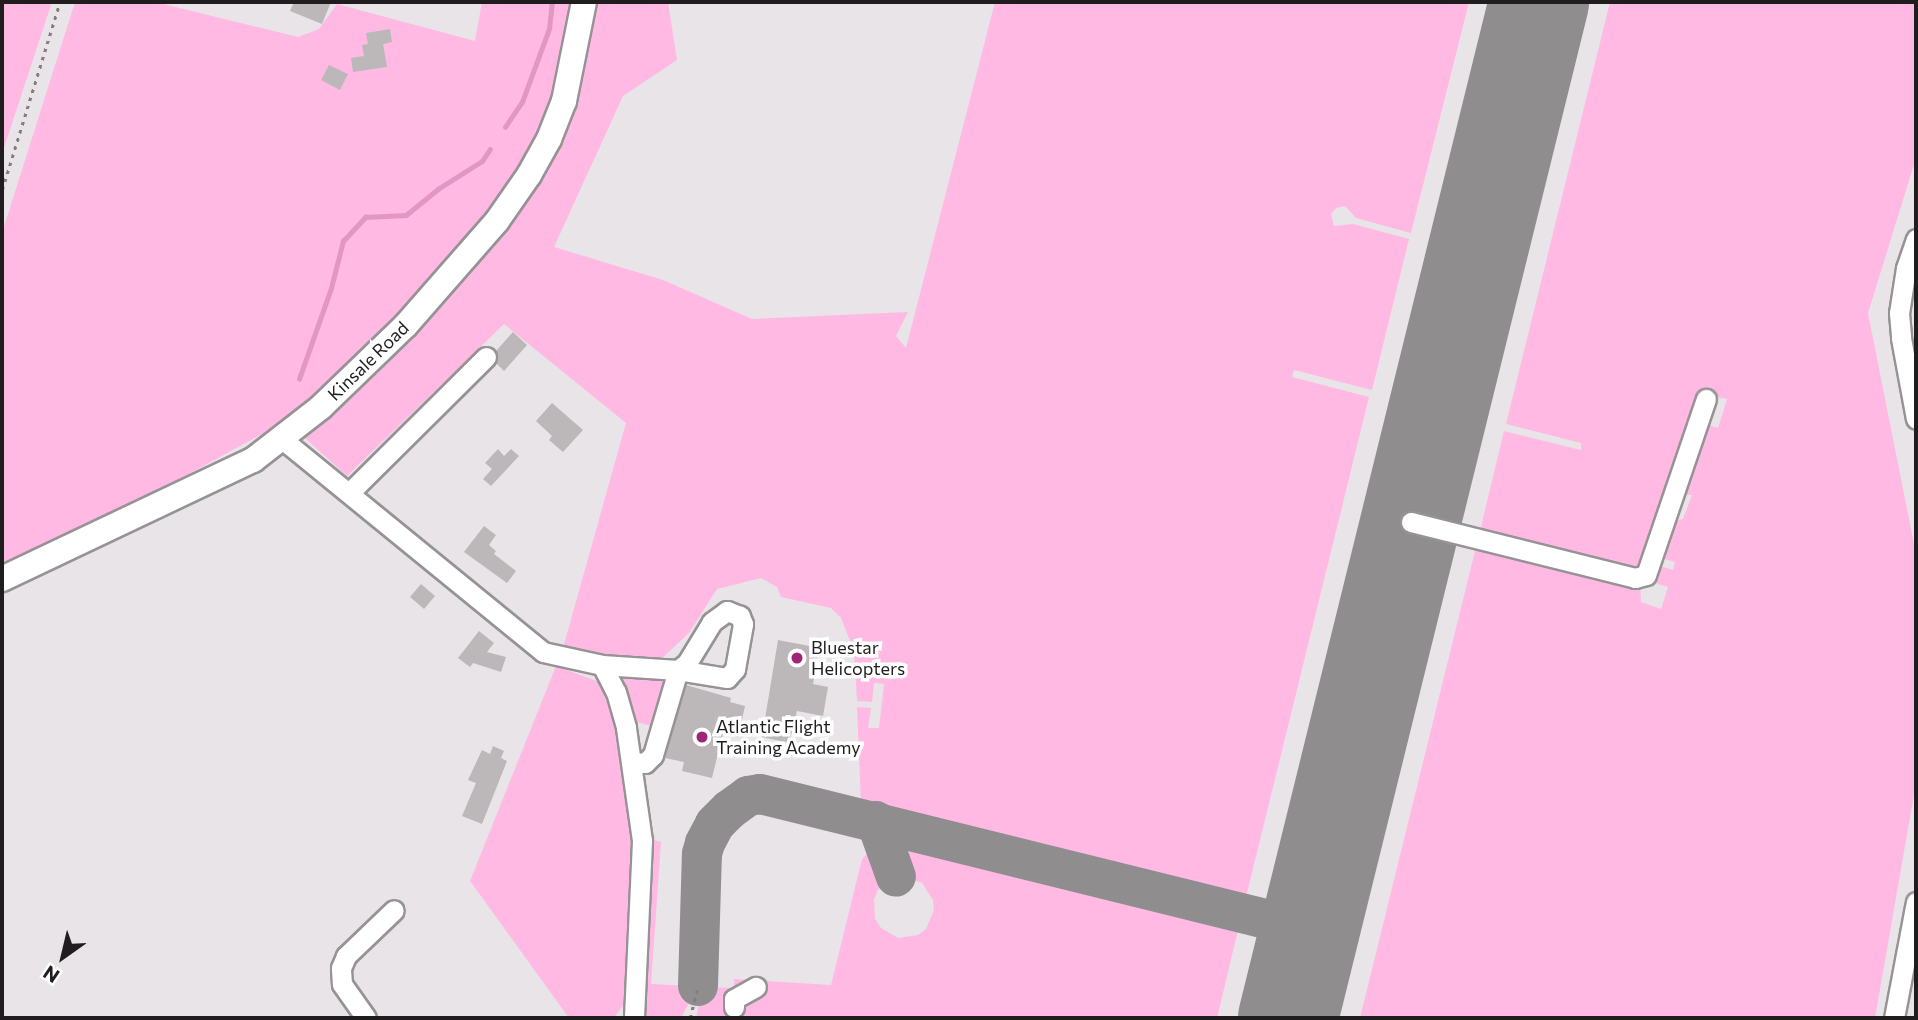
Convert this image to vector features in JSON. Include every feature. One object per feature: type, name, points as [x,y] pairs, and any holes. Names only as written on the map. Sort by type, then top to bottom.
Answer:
[{"type":"main road","name":"Kinsale Road","points":[[2,579],[253,460],[321,407],[406,325],[476,247],[517,195],[549,139],[564,101],[584,2]]},
{"type":"street","points":[[1916,239],[1906,268],[1899,313],[1916,419]]},
{"type":"street","points":[[349,493],[486,357]]},
{"type":"street","points":[[1411,522],[1635,578],[1646,575],[1706,399]]},
{"type":"street","points":[[282,439],[543,652],[602,665],[678,670],[653,755],[645,763],[631,762]]},
{"type":"street","points":[[602,665],[616,692],[631,762],[642,841],[634,1018]]},
{"type":"street","points":[[1894,1018],[1916,902]]},
{"type":"street","points":[[366,1018],[342,984],[341,968],[346,956],[394,910]]},
{"type":"street","points":[[734,1007],[734,999],[756,989]]},
{"type":"path","points":[[2,190],[60,2]]},
{"type":"path","points":[[690,1018],[698,986]]},
{"type":"shaded area","points":[[2,2],[52,2],[2,154]]},
{"type":"shaded area","points":[[75,2],[155,2],[298,37],[319,29],[337,4],[475,41],[482,2],[668,2],[677,60],[623,96],[554,247],[663,280],[752,319],[908,312],[896,336],[906,348],[995,2],[1469,2],[1411,233],[1356,218],[1345,206],[1336,208],[1331,214],[1334,226],[1353,224],[1409,239],[1372,390],[1294,370],[1292,377],[1369,397],[1245,901],[861,804],[857,707],[871,708],[868,728],[879,728],[884,684],[874,683],[872,702],[857,701],[854,651],[841,618],[831,608],[781,597],[777,587],[761,578],[717,589],[689,633],[658,662],[563,648],[626,423],[504,324],[347,476],[286,421],[99,523],[2,562],[2,233]]},
{"type":"shaded area","points":[[1610,2],[1916,2],[1916,158],[1868,313],[1916,554],[1916,783],[1875,1018],[1360,1018],[1477,543],[1640,584],[1641,602],[1661,609],[1668,587],[1658,584],[1653,577],[1657,565],[1673,570],[1675,562],[1657,557],[1669,522],[1683,519],[1692,495],[1679,494],[1705,424],[1718,428],[1727,399],[1703,394],[1645,569],[1633,573],[1479,535],[1504,431],[1581,450],[1581,443],[1506,424]]},
{"type":"shaded area","points":[[556,666],[599,682],[618,732],[631,823],[631,910],[626,1001],[614,1018],[569,1018],[470,881]]},
{"type":"shaded area","points":[[623,675],[666,679],[655,727],[633,721]]},
{"type":"shaded area","points":[[647,838],[661,842],[651,984],[692,986],[689,1003],[678,1018],[643,1018]]},
{"type":"shaded area","points":[[898,839],[1239,926],[1217,1018],[696,1018],[703,987],[734,988],[734,979],[831,985],[862,859],[877,844],[889,880],[878,890],[874,899],[875,919],[881,928],[898,938],[918,935],[926,929],[934,910],[933,900],[922,883],[903,876],[899,871],[889,841]]},
{"type":"building","points":[[294,2],[331,2],[322,24],[290,11]]},
{"type":"building","points":[[390,29],[392,42],[383,44],[387,67],[353,72],[351,58],[364,56],[362,45],[368,44],[366,33]]},
{"type":"building","points":[[329,65],[348,74],[340,90],[321,80]]},
{"type":"building","points":[[513,332],[527,345],[504,371],[496,363],[496,351]]},
{"type":"building","points":[[552,403],[583,430],[563,452],[549,440],[552,436],[536,421]]},
{"type":"building","points":[[498,449],[504,456],[511,449],[519,456],[491,486],[483,479],[492,469],[485,463]]},
{"type":"building","points":[[484,526],[496,535],[489,545],[496,551],[494,554],[516,571],[507,583],[464,552]]},
{"type":"building","points":[[421,584],[435,596],[424,609],[410,597]]},
{"type":"building","points":[[479,631],[494,643],[487,652],[506,657],[501,672],[473,663],[470,667],[458,658]]},
{"type":"building","points":[[778,640],[820,648],[813,684],[828,687],[823,716],[797,711],[789,743],[762,737]]},
{"type":"building","points":[[686,685],[731,698],[730,702],[745,706],[738,737],[723,733],[712,778],[682,771],[684,762],[665,758]]},
{"type":"building","points":[[493,746],[504,751],[501,758],[507,761],[482,824],[462,816],[476,783],[468,780],[482,750],[490,754]]},
{"type":"waterway","points":[[505,127],[522,102],[549,29],[552,2]]},
{"type":"waterway","points":[[299,379],[331,288],[343,241],[365,217],[406,215],[438,189],[482,161],[490,149]]},
{"type":"taxiway","points":[[698,986],[702,854],[705,843],[715,824],[729,810],[748,796],[760,794],[1274,921],[1303,913],[1319,894]]},
{"type":"taxiway","points":[[876,821],[896,877]]},
{"type":"taxiway","points":[[1274,921],[1288,934],[1301,967]]},
{"type":"runway","points":[[1288,1018],[1539,2]]},
{"type":"place","name":"Bluestar Helicopters","points":[[797,658]]},
{"type":"place","name":"Atlantic Flight Training Academy","points":[[702,737]]}]
